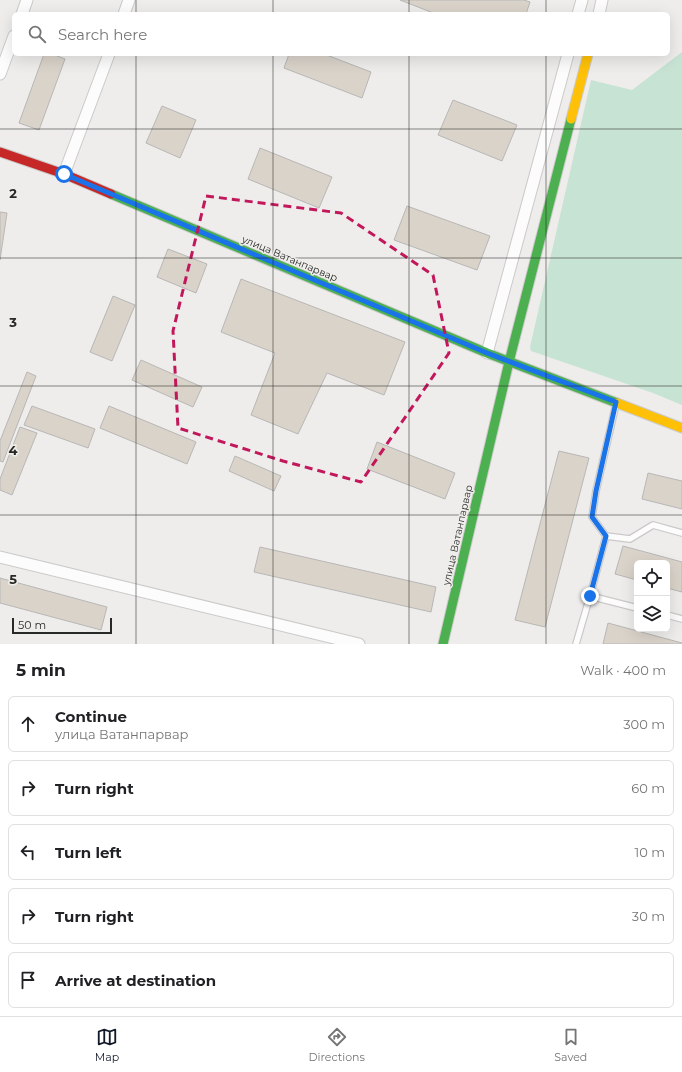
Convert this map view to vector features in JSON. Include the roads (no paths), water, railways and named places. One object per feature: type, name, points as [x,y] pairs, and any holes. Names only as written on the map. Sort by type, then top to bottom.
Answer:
[{"type":"street","points":[[23,12],[27,0]]},
{"type":"street","points":[[125,12],[129,0]]},
{"type":"street","points":[[579,12],[582,0]]},
{"type":"street","points":[[599,12],[602,0]]},
{"type":"street","points":[[0,74],[12,41]]},
{"type":"street","points":[[64,174],[108,56]]},
{"type":"street","points":[[487,353],[567,56]]},
{"type":"street","points":[[509,362],[587,56]]},
{"type":"street","name":"улица Ватанпарвар","points":[[0,152],[64,174],[509,362],[682,428]]},
{"type":"street","name":"улица Ватанпарвар","points":[[444,644],[509,362]]},
{"type":"street","points":[[0,557],[359,644]]},
{"type":"lane","points":[[616,402],[596,491],[592,517],[606,536],[630,538],[653,525],[682,533]]},
{"type":"lane","points":[[576,644],[606,536]]},
{"type":"lane","points":[[590,596],[634,607]]},
{"type":"lane","points":[[670,616],[682,619]]}]
